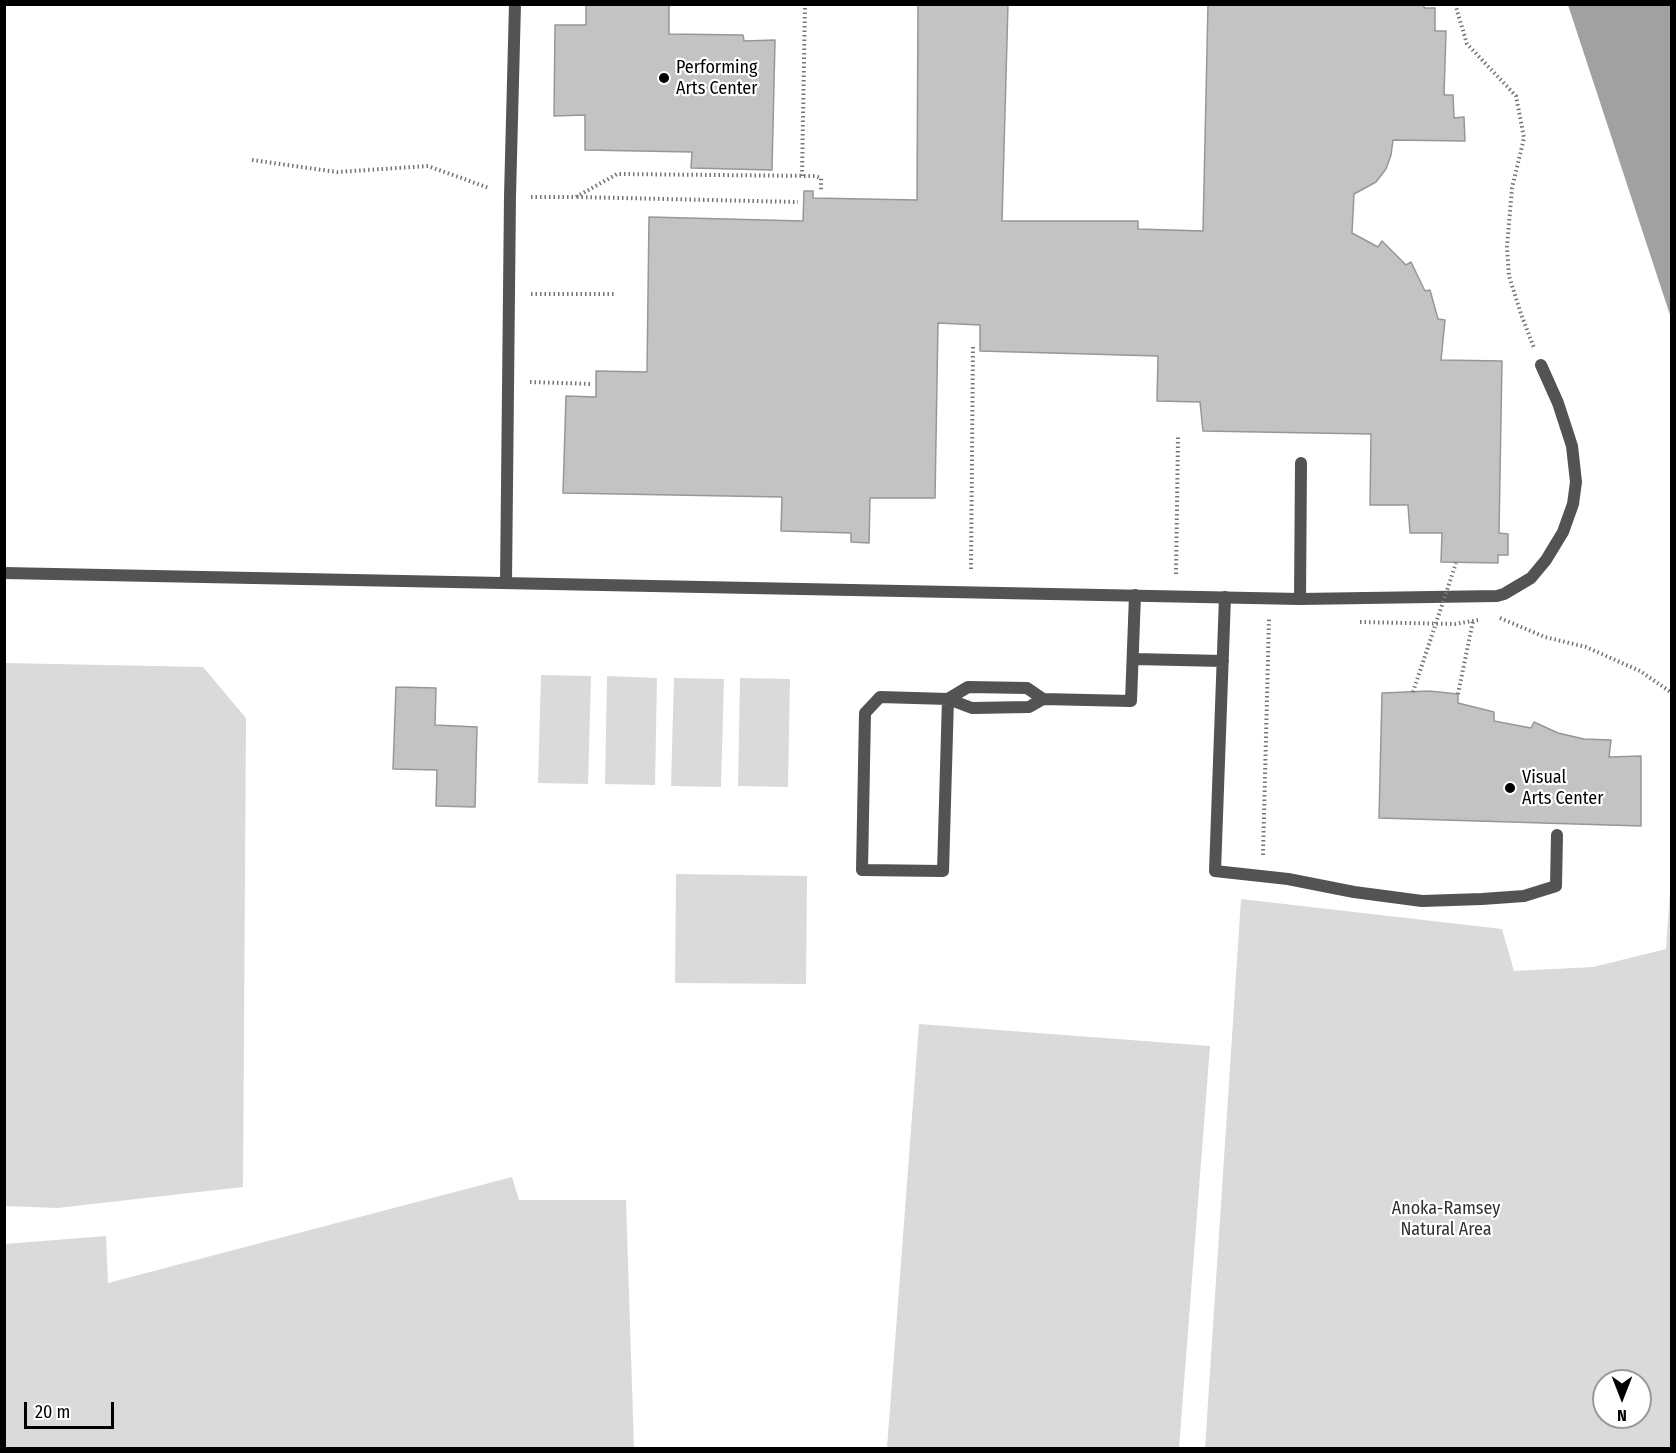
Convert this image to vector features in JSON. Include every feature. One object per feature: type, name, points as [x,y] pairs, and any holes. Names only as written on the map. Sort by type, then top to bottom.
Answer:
[{"type":"street","points":[[506,583],[510,196],[515,4]]},
{"type":"street","points":[[4,573],[1300,599],[1492,596],[1504,594],[1531,579],[1563,532],[1574,504],[1576,482],[1572,446],[1558,403],[1541,365]]},
{"type":"street","points":[[1300,599],[1301,463]]},
{"type":"street","points":[[948,699],[943,871],[862,870],[865,713],[880,697],[948,699],[972,708],[1029,707],[1043,699],[1131,701],[1135,595]]},
{"type":"street","points":[[1226,597],[1215,871],[1288,879],[1354,892],[1422,901],[1524,896],[1556,886],[1557,835]]},
{"type":"street","points":[[1134,659],[1223,662]]},
{"type":"street","points":[[948,699],[968,687],[994,687],[1027,688],[1043,699]]},
{"type":"path","points":[[802,176],[806,4]]},
{"type":"path","points":[[1455,4],[1467,44],[1516,96],[1524,138],[1512,188],[1507,248],[1509,276],[1541,365]]},
{"type":"path","points":[[252,160],[337,172],[428,166],[510,196],[798,202]]},
{"type":"path","points":[[576,197],[617,174],[815,176],[821,178],[821,191]]},
{"type":"path","points":[[531,294],[616,294]]},
{"type":"path","points":[[971,569],[973,344]]},
{"type":"path","points":[[530,382],[592,384]]},
{"type":"path","points":[[1176,574],[1178,437]]},
{"type":"path","points":[[1413,692],[1456,563]]},
{"type":"path","points":[[1492,596],[1498,617],[1545,637],[1586,647],[1640,670],[1671,693]]},
{"type":"path","points":[[1262,876],[1269,598]]},
{"type":"path","points":[[1458,694],[1473,621]]},
{"type":"green space","points":[[5,663],[203,667],[246,718],[243,1187],[57,1208],[5,1206]]},
{"type":"green space","points":[[541,675],[591,676],[588,784],[538,783]]},
{"type":"green space","points":[[607,676],[657,678],[655,785],[605,784]]},
{"type":"green space","points":[[674,678],[724,679],[721,787],[671,786]]},
{"type":"green space","points":[[740,678],[790,679],[788,787],[738,786]]},
{"type":"green space","points":[[676,874],[807,876],[806,984],[675,983]]},
{"type":"green space","name":"Anoka-Ramsey Natural Area","points":[[1671,877],[1671,1448],[1205,1448],[1241,899],[1502,929],[1514,971],[1593,967],[1666,949]]},
{"type":"green space","points":[[919,1024],[1210,1046],[1179,1448],[887,1448]]},
{"type":"green space","points":[[512,1177],[519,1200],[626,1200],[634,1448],[5,1448],[5,1244],[106,1236],[108,1283]]},
{"type":"shaded area","points":[[1568,5],[1671,5],[1671,318]]},
{"type":"building","name":"Performing Arts Center","points":[[586,4],[669,4],[669,34],[743,35],[744,41],[775,40],[772,170],[691,168],[692,152],[585,150],[585,115],[554,116],[555,25],[586,25]]},
{"type":"building","points":[[918,4],[1008,4],[1002,221],[1138,221],[1138,229],[1203,231],[1208,4],[1424,4],[1424,8],[1435,8],[1435,31],[1446,31],[1444,95],[1453,95],[1454,118],[1464,117],[1465,141],[1393,140],[1386,169],[1376,182],[1354,194],[1352,233],[1378,247],[1382,241],[1406,265],[1411,262],[1425,291],[1430,290],[1438,319],[1445,320],[1441,360],[1502,361],[1499,533],[1508,534],[1508,555],[1498,555],[1498,563],[1441,562],[1442,533],[1410,533],[1408,505],[1370,505],[1371,434],[1203,431],[1200,402],[1157,401],[1158,356],[980,351],[980,325],[938,323],[935,498],[870,498],[869,543],[851,542],[851,533],[781,531],[782,497],[563,493],[566,396],[596,397],[596,371],[647,372],[649,217],[803,221],[804,191],[813,191],[813,198],[917,200]]},
{"type":"building","points":[[396,687],[436,688],[435,725],[477,727],[475,807],[436,806],[437,770],[393,769]]},
{"type":"building","name":"Visual Arts Center","points":[[1429,691],[1458,694],[1458,703],[1494,712],[1494,721],[1531,728],[1534,722],[1558,733],[1584,739],[1611,740],[1609,757],[1641,756],[1641,826],[1379,818],[1382,693]]},
{"type":"place","name":"Performing Arts Center","points":[[664,78]]},
{"type":"place","name":"Visual Arts Center","points":[[1510,788]]}]
